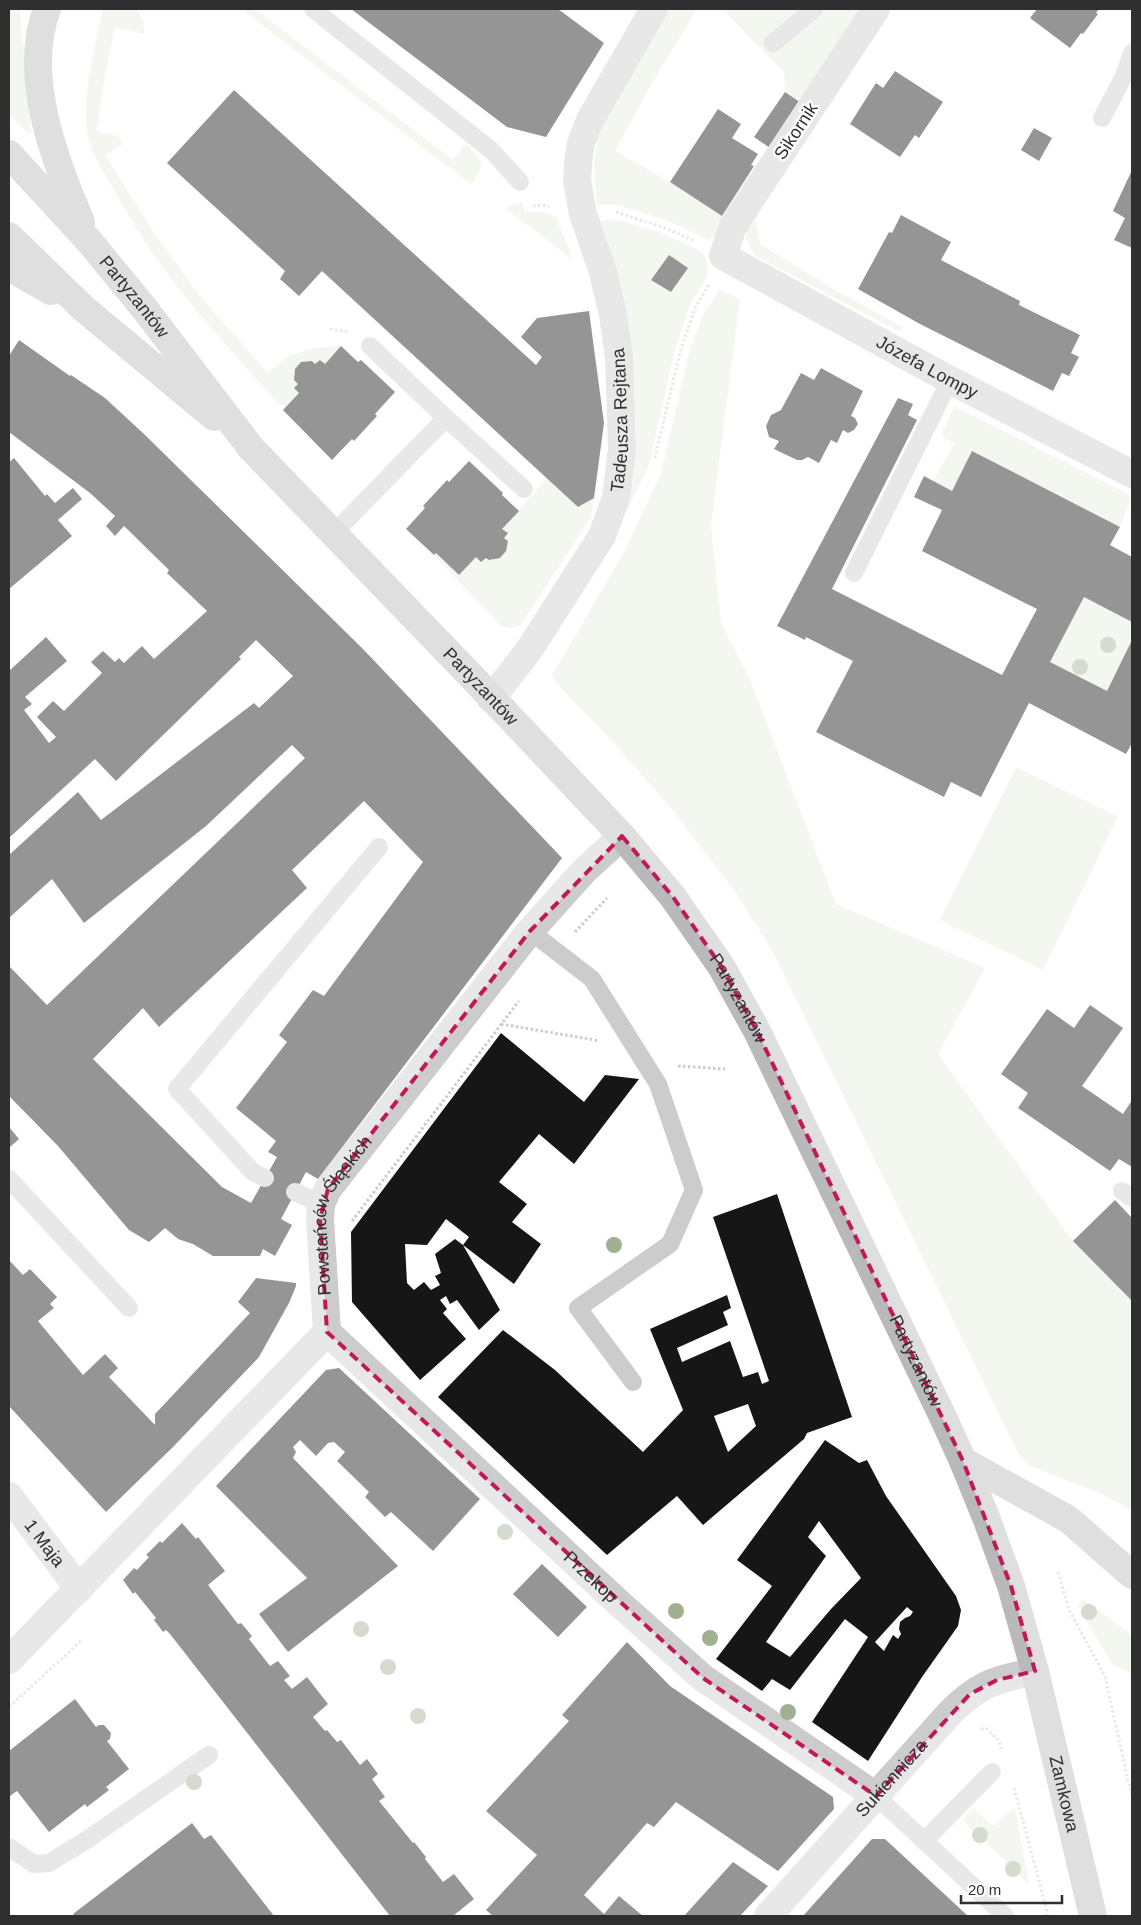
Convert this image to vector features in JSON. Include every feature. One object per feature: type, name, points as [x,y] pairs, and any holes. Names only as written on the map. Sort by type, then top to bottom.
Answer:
[{"type":"main road","points":[[47,9],[37,44],[41,92],[50,142],[58,169],[89,241]]},
{"type":"main road","name":"Partyzantów","points":[[9,154],[89,241],[144,308],[251,448],[622,836],[673,897],[726,974],[757,1031],[963,1460],[1011,1586],[1035,1671]]},
{"type":"main road","name":"Partyzantów","points":[[9,236],[83,308],[251,448]]},
{"type":"main road","name":"Partyzantów","points":[[9,267],[83,308]]},
{"type":"main road","points":[[963,1460],[1068,1519],[1132,1575]]},
{"type":"main road","name":"Zamkowa","points":[[1035,1671],[1092,1916]]},
{"type":"street","points":[[33,9],[37,44]]},
{"type":"street","name":"Tadeusza Rejtana","points":[[491,698],[529,650],[602,536],[616,498],[622,449],[619,358],[613,315],[602,272],[583,214],[577,180],[578,163],[582,143],[590,120],[654,9]]},
{"type":"street","name":"Sikornik","points":[[723,256],[733,226],[876,9]]},
{"type":"street","name":"Józefa Lompy","points":[[723,256],[950,380],[1132,474]]},
{"type":"street","name":"Powstańców Śląskich","points":[[327,1332],[320,1219],[321,1204],[328,1189],[530,931],[584,872],[622,836]]},
{"type":"street","points":[[9,1660],[327,1332]]},
{"type":"street","name":"Przekop","points":[[327,1332],[621,1605],[703,1678],[876,1796]]},
{"type":"street","name":"1 Maja","points":[[9,1496],[79,1589]]},
{"type":"street","name":"Sukiennicza","points":[[768,1916],[970,1694],[982,1686],[997,1680],[1035,1671]]},
{"type":"lane","points":[[313,9],[491,150],[520,182]]},
{"type":"lane","points":[[773,43],[814,9]]},
{"type":"lane","points":[[1102,118],[1123,78],[1132,52]]},
{"type":"lane","points":[[370,346],[524,489]]},
{"type":"lane","points":[[854,574],[950,380]]},
{"type":"lane","points":[[333,534],[446,418]]},
{"type":"lane","points":[[265,1178],[253,1172],[177,1089],[379,847]]},
{"type":"lane","points":[[530,931],[592,979],[658,1084],[694,1190],[670,1244],[578,1308],[633,1382]]},
{"type":"lane","points":[[9,1179],[129,1308]]},
{"type":"lane","points":[[295,1192],[321,1204]]},
{"type":"lane","points":[[9,1847],[34,1864],[49,1863],[88,1839],[209,1755]]},
{"type":"lane","points":[[924,1841],[992,1772]]},
{"type":"lane","points":[[876,1796],[1005,1916]]},
{"type":"path","points":[[520,182],[528,206],[542,205],[550,208]]},
{"type":"path","points":[[616,212],[665,228],[697,242]]},
{"type":"path","points":[[653,467],[680,352],[695,308]]},
{"type":"path","points":[[556,952],[607,898]]},
{"type":"path","points":[[352,1222],[521,998]]},
{"type":"path","points":[[1058,1572],[1069,1610],[1106,1676],[1132,1798]]},
{"type":"path","points":[[9,1707],[81,1641]]},
{"type":"path","points":[[979,1729],[986,1728],[999,1742],[1002,1750]]},
{"type":"path","points":[[1014,1787],[1037,1870],[1047,1916]]},
{"type":"highlighted area","points":[[622,836],[673,897],[721,966],[757,1031],[963,1461],[1011,1586],[1035,1671],[997,1680],[970,1694],[876,1796],[703,1678],[327,1332],[320,1219],[328,1189],[530,931]]},
{"type":"green space","points":[[9,9],[20,9],[31,132],[29,134],[9,115]]},
{"type":"green space","points":[[103,9],[137,9],[143,24],[144,34],[115,27],[104,81],[97,131],[120,137],[122,145],[105,155],[153,231],[199,295],[268,373],[286,357],[314,348],[341,346],[325,364],[320,360],[315,364],[312,361],[301,362],[295,369],[294,380],[298,384],[294,388],[299,393],[286,407],[277,403],[173,282],[141,236],[95,156],[88,136],[86,104],[90,72]]},
{"type":"green space","points":[[241,9],[255,9],[453,160],[466,143],[481,163],[480,171],[471,184]]},
{"type":"green space","points":[[670,9],[697,9],[653,81],[615,151],[670,182],[722,216],[725,222],[716,236],[708,240],[668,221],[617,205],[597,205],[594,165],[603,121]]},
{"type":"green space","points":[[722,9],[866,9],[801,103],[785,92],[784,72]]},
{"type":"green space","points":[[523,202],[525,212],[545,213],[556,217],[573,260],[505,208]]},
{"type":"green space","points":[[755,216],[760,244],[837,291],[904,328],[900,332],[756,256],[746,234],[746,225]]},
{"type":"green space","points":[[615,219],[663,233],[702,252],[708,269],[707,277],[690,305],[675,349],[649,466],[626,512],[624,511],[633,475],[636,441],[632,355],[626,313],[601,221]]},
{"type":"green space","points":[[720,290],[740,299],[711,526],[721,623],[750,679],[836,904],[985,968],[938,1054],[1073,1241],[1132,1301],[1132,1511],[1102,1494],[1030,1466],[1020,1457],[773,952],[736,893],[675,813],[614,743],[555,682],[552,675],[625,551],[661,473],[689,353],[704,312]]},
{"type":"green space","points":[[954,406],[1132,496],[1120,527],[973,451],[952,491],[933,482],[954,443],[941,436]]},
{"type":"green space","points":[[547,478],[578,507],[594,498],[591,517],[520,626],[510,628],[500,625],[434,555],[436,553],[459,575],[476,557],[481,562],[486,558],[489,560],[500,557],[506,550],[507,542],[504,538],[507,533],[502,529]]},
{"type":"green space","points":[[1084,597],[1132,622],[1132,640],[1107,691],[1050,662]]},
{"type":"green space","points":[[1016,767],[1118,817],[1043,970],[940,920]]},
{"type":"green space","points":[[1083,1599],[1132,1635],[1132,1673],[1112,1664],[1078,1606]]},
{"type":"green space","points":[[1015,1807],[1029,1884],[962,1820],[973,1808],[993,1826]]},
{"type":"building","points":[[351,9],[558,9],[604,43],[546,137],[507,127]]},
{"type":"building","points":[[1037,9],[1099,9],[1096,13],[1098,14],[1070,48],[1030,18]]},
{"type":"building","points":[[895,71],[943,102],[919,138],[915,135],[900,157],[850,124],[876,83],[883,88]]},
{"type":"building","points":[[234,90],[536,365],[542,357],[521,337],[537,318],[589,311],[604,423],[594,498],[578,507],[322,271],[299,296],[280,279],[285,271],[167,163]]},
{"type":"building","points":[[785,92],[801,103],[770,148],[754,137]]},
{"type":"building","points":[[718,109],[741,124],[732,138],[758,154],[751,165],[754,166],[722,216],[670,182]]},
{"type":"building","points":[[1034,128],[1052,138],[1039,161],[1021,150]]},
{"type":"building","points":[[1132,170],[1132,248],[1114,240],[1125,218],[1113,211]]},
{"type":"building","points":[[901,215],[951,242],[941,260],[1020,301],[1019,305],[1080,335],[1071,353],[1079,357],[1069,376],[1062,373],[1053,391],[920,324],[858,289],[889,232],[892,233]]},
{"type":"building","points":[[669,255],[688,268],[671,292],[651,280]]},
{"type":"building","points":[[19,340],[105,398],[362,648],[562,858],[318,1179],[306,1172],[281,1219],[292,1225],[275,1256],[263,1249],[260,1256],[213,1256],[193,1244],[178,1239],[165,1228],[149,1242],[129,1230],[58,1146],[9,1096],[9,966],[47,1005],[305,758],[292,745],[206,826],[84,923],[52,879],[9,918],[9,855],[78,792],[101,820],[254,703],[259,708],[293,676],[256,640],[239,657],[241,659],[116,781],[95,759],[9,838],[9,671],[46,637],[67,661],[25,697],[32,704],[24,710],[49,743],[56,737],[37,717],[53,701],[64,711],[102,673],[91,662],[103,651],[115,662],[119,658],[124,663],[142,646],[154,659],[207,611],[167,573],[169,570],[124,526],[115,536],[106,526],[115,516],[90,493],[9,432],[9,356]],"holes":[[[364,801],[423,862],[324,996],[313,990],[279,1035],[287,1042],[236,1108],[276,1141],[268,1152],[277,1157],[251,1203],[222,1187],[93,1059],[143,1008],[159,1027],[307,888],[292,870]]]},
{"type":"building","points":[[341,346],[358,362],[361,360],[395,392],[375,414],[377,416],[354,441],[352,439],[332,460],[283,410],[299,393],[294,388],[298,384],[294,380],[295,369],[301,362],[312,361],[315,364],[320,360],[325,364]]},
{"type":"building","points":[[821,368],[863,391],[851,416],[855,418],[858,424],[854,430],[848,433],[843,430],[837,443],[831,440],[819,463],[808,457],[797,460],[774,449],[779,441],[769,437],[766,426],[771,415],[781,410],[801,373],[814,380]]},
{"type":"building","points":[[898,398],[913,404],[908,415],[917,420],[832,589],[1002,675],[1037,609],[922,551],[942,510],[914,497],[924,476],[952,491],[972,451],[1120,527],[1110,545],[1132,557],[1132,622],[1084,597],[1050,662],[1107,691],[1132,640],[1132,743],[1126,754],[1029,703],[981,797],[951,782],[944,797],[816,732],[853,661],[806,637],[805,640],[777,626]]},
{"type":"building","points":[[14,458],[45,496],[47,494],[55,503],[73,488],[82,499],[58,520],[72,536],[9,589],[9,462]]},
{"type":"building","points":[[469,461],[519,511],[502,529],[508,533],[504,538],[508,541],[506,551],[500,558],[489,560],[486,558],[481,562],[476,557],[459,575],[436,553],[434,555],[406,529],[425,508],[423,506],[447,480],[449,482]]},
{"type":"building","points":[[1090,1005],[1123,1028],[1082,1086],[1123,1114],[1132,1100],[1132,1167],[1119,1159],[1110,1171],[1018,1108],[1028,1093],[1001,1074],[1047,1009],[1074,1028]]},
{"type":"building","points":[[501,1033],[584,1102],[605,1075],[639,1079],[574,1164],[539,1134],[499,1182],[527,1204],[512,1222],[541,1244],[514,1284],[463,1245],[500,1310],[479,1330],[457,1300],[450,1304],[446,1296],[440,1300],[447,1309],[443,1313],[466,1339],[420,1380],[352,1302],[351,1232]],"holes":[[[446,1219],[469,1237],[463,1245],[455,1239],[435,1254],[441,1273],[435,1276],[440,1285],[431,1290],[424,1282],[414,1290],[407,1283],[405,1244],[427,1245]]]},
{"type":"building","points":[[9,1127],[19,1139],[9,1148]]},
{"type":"building","points":[[777,1194],[852,1417],[807,1433],[804,1439],[703,1525],[677,1496],[607,1555],[438,1397],[503,1330],[555,1370],[643,1452],[683,1410],[650,1329],[727,1295],[731,1308],[723,1312],[728,1325],[677,1348],[682,1362],[730,1341],[743,1377],[758,1372],[762,1384],[769,1381],[713,1217]],"holes":[[[748,1404],[756,1426],[728,1452],[714,1416]]]},
{"type":"building","points":[[1115,1200],[1132,1218],[1132,1301],[1073,1241]]},
{"type":"building","points":[[9,1260],[23,1275],[30,1269],[57,1297],[50,1304],[54,1308],[38,1321],[83,1375],[105,1354],[118,1368],[109,1377],[155,1425],[155,1414],[250,1313],[238,1302],[256,1278],[296,1283],[296,1286],[289,1303],[259,1357],[174,1446],[106,1512],[9,1406]]},
{"type":"building","points":[[339,1368],[480,1499],[433,1551],[391,1512],[385,1517],[365,1497],[369,1492],[337,1461],[345,1452],[334,1442],[328,1443],[316,1456],[300,1440],[293,1447],[296,1452],[293,1458],[398,1566],[288,1652],[259,1614],[307,1578],[216,1486],[326,1370]]},
{"type":"building","points":[[825,1440],[859,1463],[867,1460],[886,1496],[956,1596],[961,1610],[958,1626],[922,1677],[868,1761],[812,1722],[868,1637],[845,1619],[790,1690],[772,1679],[762,1691],[716,1659],[772,1586],[737,1560]],"holes":[[[819,1521],[861,1578],[831,1609],[790,1657],[766,1642],[826,1556],[808,1537]],[[907,1607],[913,1612],[900,1622],[899,1629],[901,1634],[898,1639],[893,1635],[884,1651],[875,1642]]]},
{"type":"building","points":[[182,1523],[196,1539],[198,1537],[225,1571],[208,1585],[238,1624],[241,1623],[252,1636],[249,1639],[270,1666],[278,1661],[290,1676],[284,1680],[292,1689],[307,1677],[328,1704],[313,1717],[337,1742],[341,1740],[360,1765],[367,1759],[378,1774],[372,1779],[385,1797],[379,1801],[426,1857],[425,1859],[443,1882],[454,1874],[474,1899],[453,1916],[390,1916],[170,1634],[166,1630],[163,1632],[154,1620],[156,1618],[135,1592],[133,1594],[123,1580],[134,1568],[137,1570],[149,1557],[146,1555],[160,1541],[162,1543]]},
{"type":"building","points":[[542,1564],[587,1607],[558,1637],[513,1594]]},
{"type":"building","points":[[627,1642],[670,1686],[833,1797],[834,1809],[778,1871],[676,1802],[654,1827],[647,1823],[584,1895],[604,1914],[619,1896],[643,1916],[493,1916],[486,1910],[537,1855],[486,1811],[569,1721],[562,1715]]},
{"type":"building","points":[[75,1699],[96,1727],[104,1725],[111,1733],[110,1739],[107,1741],[129,1769],[106,1787],[109,1790],[87,1807],[85,1804],[49,1832],[17,1791],[10,1796],[9,1794],[9,1751]]},
{"type":"building","points":[[192,1823],[204,1839],[211,1835],[274,1916],[75,1916],[73,1914]]},
{"type":"building","points":[[872,1839],[885,1839],[968,1916],[803,1916]]},
{"type":"building","points":[[733,1862],[768,1886],[740,1916],[684,1916]]}]
